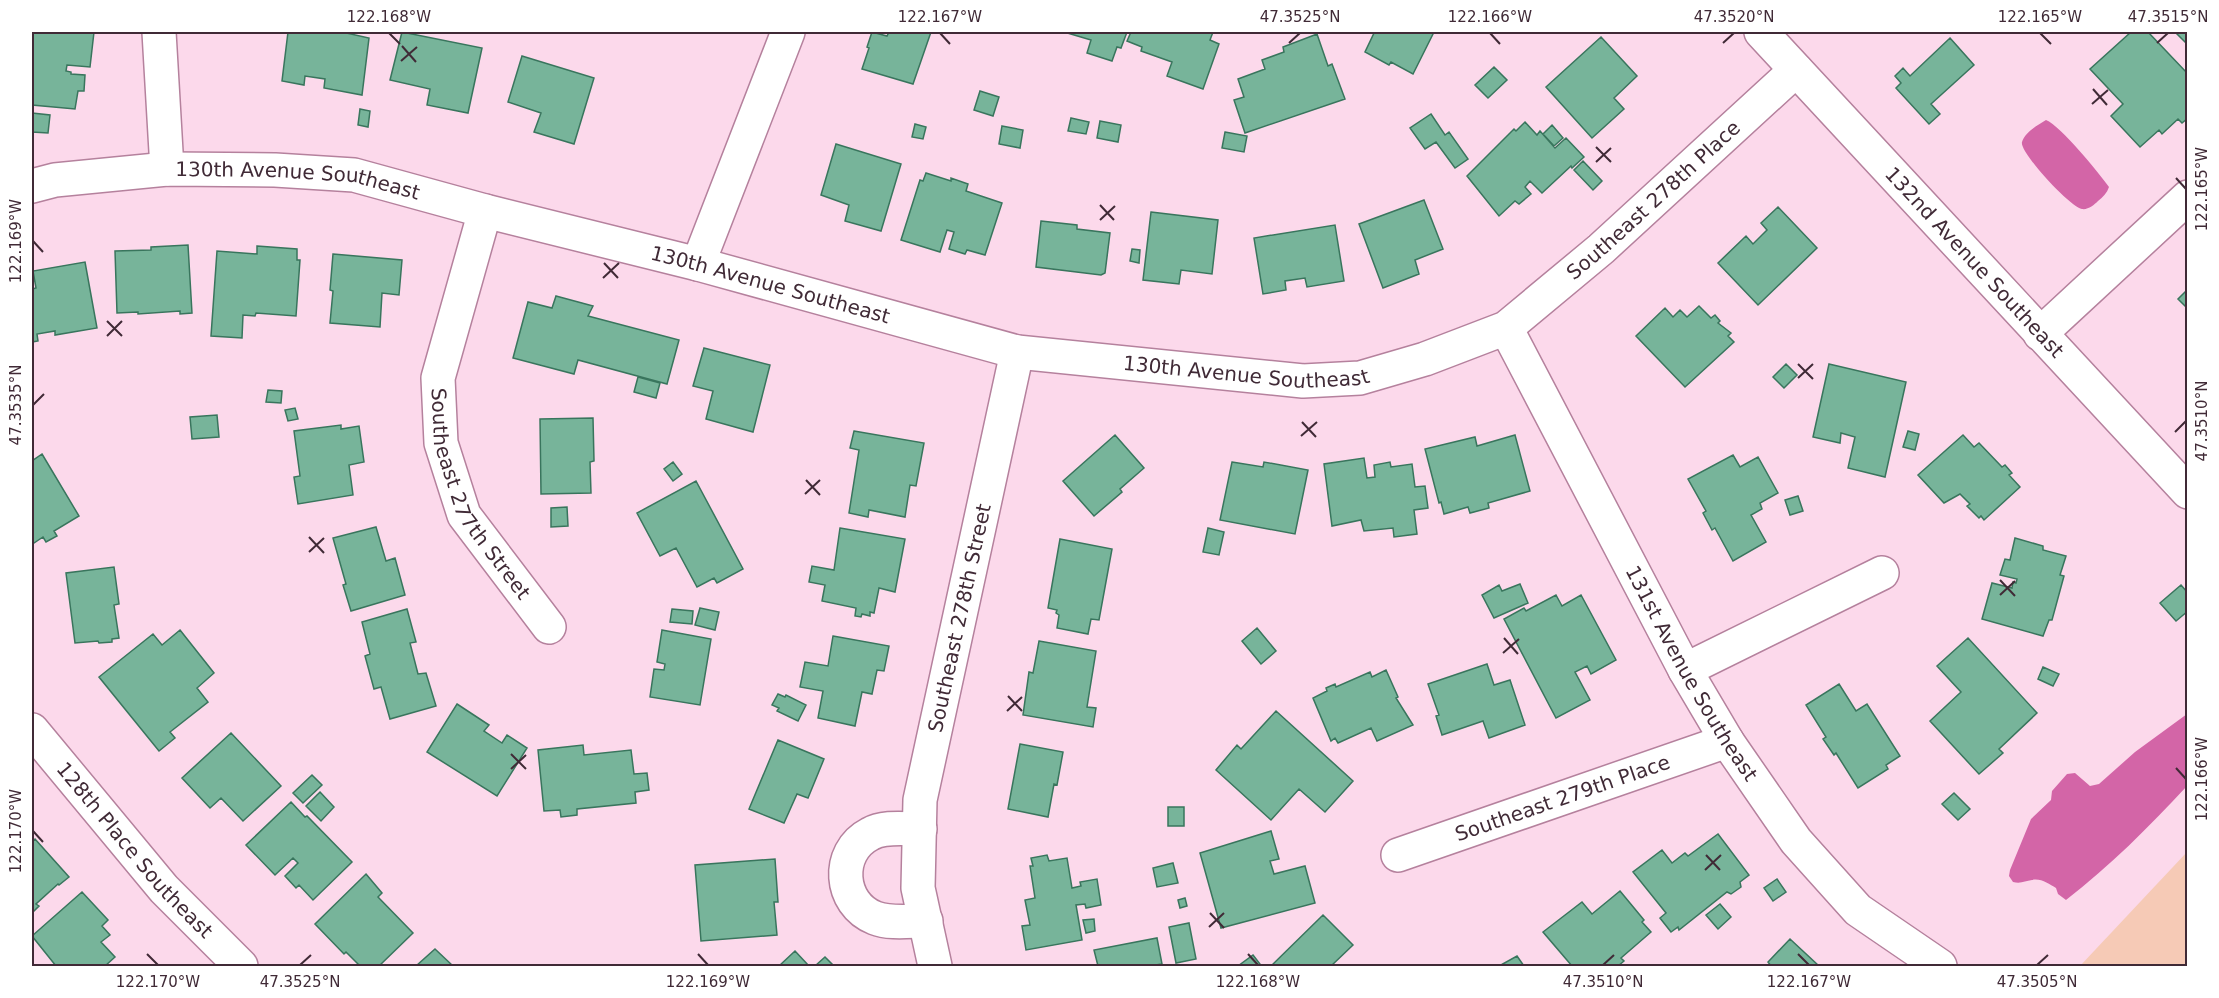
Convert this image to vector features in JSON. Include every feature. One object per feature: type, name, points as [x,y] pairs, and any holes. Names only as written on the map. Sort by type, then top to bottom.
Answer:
[{"type":"street","points":[[159,32],[167,169]]},
{"type":"street","points":[[698,264],[788,32]]},
{"type":"street","name":"132nd Avenue Southeast","points":[[1761,32],[2187,492]]},
{"type":"street","name":"Southeast 278th Place","points":[[1506,328],[1601,249],[1797,70]]},
{"type":"street","name":"130th Avenue Southeast","points":[[32,186],[54,180],[167,169],[275,170],[354,176],[698,264],[1017,352],[1303,381],[1360,378],[1425,359],[1506,328]]},
{"type":"street","points":[[2040,334],[2187,197]]},
{"type":"street","name":"Southeast 277th Street","points":[[485,211],[438,378],[441,443],[464,515],[549,627]]},
{"type":"street","name":"131st Avenue Southeast","points":[[1506,328],[1685,670],[1727,741],[1796,841],[1858,910],[1940,966]]},
{"type":"street","name":"Southeast 278th Street","points":[[935,966],[918,888],[921,800],[1017,352]]},
{"type":"street","points":[[1685,670],[1882,573]]},
{"type":"street","name":"128th Place Southeast","points":[[32,730],[164,889],[241,966]]},
{"type":"street","name":"Southeast 279th Place","points":[[1398,855],[1727,741]]},
{"type":"street","points":[[920,829],[887,829],[870,834],[856,845],[847,861],[845,879],[849,896],[860,910],[876,919],[926,921]]},
{"type":"shaded area","points":[[2046,120],[2070,140],[2109,187],[2103,196],[2089,208],[2082,209],[2076,206],[2057,190],[2023,148],[2022,142],[2026,135]]},
{"type":"shaded area","points":[[2187,714],[2187,786],[2129,846],[2066,900],[2058,894],[2056,888],[2048,883],[2035,880],[2013,882],[2009,876],[2010,870],[2031,819],[2051,800],[2052,791],[2067,774],[2075,773],[2090,786],[2099,784],[2135,752]]},
{"type":"shaded area","points":[[2187,852],[2187,966],[2080,966]]},
{"type":"building","points":[[32,32],[94,32],[90,67],[67,65],[66,71],[71,74],[85,75],[84,91],[78,91],[75,109],[32,105]]},
{"type":"building","points":[[288,32],[342,32],[369,38],[362,95],[324,88],[325,79],[305,76],[304,85],[282,81]]},
{"type":"building","points":[[402,32],[482,48],[468,113],[427,105],[430,89],[390,80]]},
{"type":"building","points":[[872,32],[887,36],[889,32],[931,32],[913,84],[862,69]]},
{"type":"building","points":[[1064,32],[1127,32],[1121,48],[1117,47],[1112,61],[1087,53],[1091,40]]},
{"type":"building","points":[[1131,32],[1213,32],[1210,40],[1219,44],[1203,89],[1167,76],[1172,62],[1141,51],[1142,47],[1127,41]]},
{"type":"building","points":[[1372,32],[1434,32],[1413,74],[1391,62],[1389,65],[1365,52],[1374,33]]},
{"type":"building","points":[[2131,32],[2148,32],[2188,74],[2188,118],[2182,123],[2178,119],[2162,134],[2159,130],[2140,147],[2111,116],[2123,104],[2090,69]]},
{"type":"building","points":[[2175,32],[2188,32],[2188,45]]},
{"type":"building","points":[[1317,34],[1328,66],[1332,64],[1345,99],[1245,133],[1234,100],[1244,97],[1238,79],[1265,69],[1262,60],[1284,52],[1283,47]]},
{"type":"building","points":[[1601,37],[1637,76],[1614,98],[1624,109],[1592,138],[1546,87]]},
{"type":"building","points":[[1950,38],[1974,65],[1931,104],[1940,114],[1929,124],[1896,88],[1901,83],[1895,76],[1903,68],[1910,76]]},
{"type":"building","points":[[522,56],[594,78],[574,144],[534,132],[541,113],[508,102]]},
{"type":"building","points":[[1494,67],[1507,80],[1488,98],[1475,85]]},
{"type":"building","points":[[980,91],[999,97],[993,116],[974,110]]},
{"type":"building","points":[[360,109],[370,111],[368,127],[358,125]]},
{"type":"building","points":[[32,113],[50,115],[48,133],[32,132]]},
{"type":"building","points":[[1431,114],[1445,135],[1449,132],[1468,159],[1455,168],[1436,142],[1425,149],[1410,128]]},
{"type":"building","points":[[1071,118],[1089,122],[1086,134],[1068,131]]},
{"type":"building","points":[[1100,121],[1121,125],[1118,142],[1097,138]]},
{"type":"building","points":[[1525,122],[1537,135],[1540,131],[1555,148],[1566,138],[1584,157],[1542,193],[1530,181],[1525,187],[1531,194],[1519,204],[1515,201],[1499,216],[1467,176],[1514,129],[1516,131]]},
{"type":"building","points":[[915,124],[926,127],[923,139],[912,137]]},
{"type":"building","points":[[1552,125],[1563,138],[1554,146],[1543,134]]},
{"type":"building","points":[[1002,126],[1023,130],[1020,148],[999,144]]},
{"type":"building","points":[[1225,132],[1247,136],[1244,152],[1222,148]]},
{"type":"building","points":[[836,144],[901,164],[881,231],[845,221],[849,205],[821,195]]},
{"type":"building","points":[[1583,161],[1602,181],[1593,190],[1574,170]]},
{"type":"building","points":[[926,173],[968,184],[966,191],[1002,203],[985,255],[967,250],[965,254],[949,249],[954,232],[947,230],[940,252],[901,240],[920,180],[923,181]]},
{"type":"building","points":[[1424,200],[1443,249],[1415,260],[1419,274],[1383,288],[1359,224]]},
{"type":"building","points":[[1778,207],[1817,248],[1758,305],[1718,263],[1746,236],[1753,244],[1767,230],[1761,223]]},
{"type":"building","points":[[1151,212],[1218,220],[1212,274],[1181,270],[1179,284],[1143,280]]},
{"type":"building","points":[[1041,221],[1077,225],[1077,229],[1110,233],[1105,273],[1101,275],[1036,267]]},
{"type":"building","points":[[1335,225],[1344,281],[1307,287],[1305,278],[1285,281],[1286,290],[1263,294],[1254,238]]},
{"type":"building","points":[[188,245],[192,313],[180,314],[180,311],[117,313],[115,251],[151,250],[151,247]]},
{"type":"building","points":[[257,246],[297,249],[297,260],[300,260],[296,316],[256,313],[255,316],[243,315],[242,338],[211,336],[217,251],[257,254]]},
{"type":"building","points":[[1132,249],[1140,250],[1139,263],[1130,261]]},
{"type":"building","points":[[333,254],[402,260],[399,295],[382,293],[380,327],[330,323]]},
{"type":"building","points":[[85,262],[97,328],[55,335],[55,331],[37,334],[38,341],[32,342],[32,289],[36,288],[33,271]]},
{"type":"building","points":[[2188,289],[2188,309],[2178,299]]},
{"type":"building","points":[[556,296],[593,306],[588,316],[679,340],[667,384],[578,360],[574,374],[513,358],[528,302],[552,308]]},
{"type":"building","points":[[1699,306],[1711,318],[1715,315],[1720,321],[1718,323],[1731,333],[1728,336],[1734,342],[1685,387],[1636,336],[1665,308],[1673,317],[1680,310],[1687,317]]},
{"type":"building","points":[[704,348],[770,365],[753,432],[706,419],[713,391],[693,386]]},
{"type":"building","points":[[1786,364],[1797,375],[1784,388],[1773,377]]},
{"type":"building","points":[[1829,364],[1906,382],[1885,477],[1848,468],[1855,437],[1841,433],[1840,443],[1813,437]]},
{"type":"building","points":[[638,377],[660,383],[656,398],[634,392]]},
{"type":"building","points":[[268,390],[282,391],[281,403],[266,402]]},
{"type":"building","points":[[295,408],[298,419],[288,421],[285,410]]},
{"type":"building","points":[[217,415],[219,437],[192,439],[190,417]]},
{"type":"building","points":[[593,418],[594,461],[590,462],[591,493],[541,494],[540,419]]},
{"type":"building","points":[[341,425],[341,429],[359,426],[364,462],[349,465],[353,495],[298,504],[294,477],[300,476],[294,431]]},
{"type":"building","points":[[854,431],[924,443],[916,486],[910,485],[905,517],[869,510],[868,517],[849,513],[859,450],[850,448]]},
{"type":"building","points":[[1908,431],[1919,434],[1915,450],[1903,447]]},
{"type":"building","points":[[1115,435],[1144,468],[1120,489],[1122,492],[1094,516],[1063,481]]},
{"type":"building","points":[[1515,435],[1530,491],[1488,503],[1489,508],[1470,513],[1468,507],[1444,514],[1425,449],[1475,437],[1477,446]]},
{"type":"building","points":[[1963,435],[1974,447],[1979,443],[2002,467],[2005,465],[2012,473],[2009,475],[2020,487],[1984,520],[1967,506],[1970,504],[1960,494],[1944,503],[1918,475]]},
{"type":"building","points":[[42,454],[79,516],[54,531],[57,536],[46,542],[43,537],[34,543],[32,540],[32,461]]},
{"type":"building","points":[[1733,455],[1740,467],[1758,457],[1778,493],[1760,503],[1762,509],[1751,515],[1766,542],[1733,561],[1715,528],[1712,530],[1703,513],[1706,511],[1688,479]]},
{"type":"building","points":[[1364,458],[1367,478],[1375,477],[1374,465],[1390,462],[1391,467],[1412,464],[1415,487],[1425,486],[1428,508],[1414,510],[1417,534],[1394,537],[1393,528],[1364,531],[1361,520],[1332,526],[1324,464]]},
{"type":"building","points":[[673,462],[682,474],[673,481],[664,469]]},
{"type":"building","points":[[1232,462],[1263,467],[1264,462],[1308,470],[1295,534],[1220,520]]},
{"type":"building","points":[[696,481],[743,569],[717,583],[714,578],[697,587],[676,548],[660,556],[637,513]]},
{"type":"building","points":[[1798,496],[1803,511],[1790,515],[1785,500]]},
{"type":"building","points":[[567,507],[568,526],[551,527],[551,508]]},
{"type":"building","points":[[376,527],[386,561],[395,558],[405,595],[351,611],[333,538]]},
{"type":"building","points":[[840,528],[905,539],[895,592],[879,588],[874,613],[870,612],[870,616],[862,614],[861,617],[855,616],[856,608],[822,601],[825,585],[809,582],[812,566],[834,570]]},
{"type":"building","points":[[1208,528],[1224,532],[1219,555],[1203,552]]},
{"type":"building","points":[[2015,538],[2043,546],[2043,550],[2066,556],[2060,575],[2064,576],[2052,620],[2049,620],[2043,636],[1982,619],[1992,583],[2012,588],[2013,582],[2016,583],[2017,579],[2000,575],[2005,559],[2010,560]]},
{"type":"building","points":[[1060,539],[1112,549],[1099,620],[1091,619],[1088,634],[1057,628],[1059,615],[1056,613],[1057,610],[1048,608]]},
{"type":"building","points":[[114,567],[119,604],[114,605],[119,638],[112,639],[112,642],[75,643],[66,573]]},
{"type":"building","points":[[1520,584],[1528,603],[1494,618],[1482,595],[1499,585],[1502,591]]},
{"type":"building","points":[[2181,585],[2188,593],[2188,611],[2176,621],[2160,603]]},
{"type":"building","points":[[1556,595],[1562,606],[1581,595],[1616,660],[1591,674],[1587,666],[1575,672],[1590,700],[1556,718],[1504,619],[1524,608],[1526,611]]},
{"type":"building","points":[[700,608],[719,612],[715,630],[695,625]]},
{"type":"building","points":[[407,609],[416,642],[410,643],[418,674],[426,673],[436,706],[390,719],[381,687],[374,689],[365,656],[370,654],[362,622]]},
{"type":"building","points":[[672,609],[693,611],[692,624],[670,622]]},
{"type":"building","points":[[1257,628],[1276,651],[1261,664],[1242,641]]},
{"type":"building","points":[[180,630],[214,673],[197,688],[208,702],[170,732],[175,738],[159,751],[99,677],[153,634],[162,645]]},
{"type":"building","points":[[662,630],[711,639],[700,705],[650,697],[654,669],[664,670],[665,664],[657,662]]},
{"type":"building","points":[[833,636],[889,646],[884,671],[877,670],[872,694],[862,692],[855,726],[818,718],[823,691],[800,687],[805,662],[828,666]]},
{"type":"building","points":[[1968,638],[2037,713],[1999,749],[2003,753],[1979,774],[1930,721],[1961,692],[1937,666]]},
{"type":"building","points":[[1039,641],[1096,651],[1087,707],[1096,708],[1093,727],[1023,715],[1029,672],[1033,673]]},
{"type":"building","points":[[1487,664],[1494,685],[1510,680],[1525,725],[1489,738],[1483,721],[1442,735],[1436,716],[1439,715],[1428,684]]},
{"type":"building","points":[[2043,667],[2059,674],[2053,686],[2038,679]]},
{"type":"building","points":[[1386,670],[1398,697],[1396,698],[1413,725],[1377,741],[1371,728],[1338,743],[1335,738],[1331,741],[1313,698],[1335,684],[1336,687],[1370,672],[1372,677]]},
{"type":"building","points":[[1839,684],[1856,711],[1867,704],[1900,756],[1886,765],[1888,769],[1858,788],[1836,753],[1834,755],[1823,739],[1826,737],[1806,705]]},
{"type":"building","points":[[778,694],[785,697],[786,695],[806,705],[798,721],[777,711],[779,708],[772,705]]},
{"type":"building","points":[[457,704],[489,725],[484,731],[502,743],[507,735],[527,748],[497,796],[427,752]]},
{"type":"building","points":[[1276,711],[1353,781],[1325,812],[1299,789],[1271,820],[1216,770],[1237,745],[1241,749]]},
{"type":"building","points":[[231,733],[281,786],[243,821],[221,798],[210,808],[182,778]]},
{"type":"building","points":[[778,740],[824,759],[808,798],[797,794],[784,823],[749,809]]},
{"type":"building","points":[[1020,744],[1063,752],[1048,817],[1008,809]]},
{"type":"building","points":[[583,745],[584,755],[631,750],[634,774],[647,773],[649,790],[635,792],[636,803],[577,809],[577,815],[561,817],[560,810],[544,811],[538,750]]},
{"type":"building","points":[[312,775],[322,785],[303,803],[293,793]]},
{"type":"building","points":[[320,792],[334,807],[321,821],[306,806]]},
{"type":"building","points":[[1954,793],[1970,809],[1958,820],[1942,804]]},
{"type":"building","points":[[291,802],[352,862],[313,900],[299,885],[296,888],[285,876],[298,863],[293,858],[275,875],[246,845]]},
{"type":"building","points":[[1168,807],[1184,807],[1184,826],[1168,826]]},
{"type":"building","points":[[1271,831],[1279,859],[1270,861],[1274,874],[1305,866],[1315,903],[1221,928],[1200,853]]},
{"type":"building","points":[[1718,834],[1749,875],[1740,882],[1741,887],[1731,894],[1727,892],[1679,930],[1678,927],[1671,932],[1660,918],[1666,913],[1633,872],[1662,850],[1672,863],[1685,853],[1688,856]]},
{"type":"building","points":[[35,839],[69,877],[36,904],[39,906],[32,913],[32,842]]},
{"type":"building","points":[[1047,855],[1049,861],[1067,858],[1072,888],[1081,886],[1080,882],[1097,879],[1101,905],[1086,908],[1085,904],[1076,905],[1082,940],[1026,950],[1022,926],[1030,925],[1025,900],[1035,898],[1031,858]]},
{"type":"building","points":[[775,859],[778,902],[774,902],[777,935],[701,941],[695,865]]},
{"type":"building","points":[[1173,863],[1178,883],[1157,887],[1153,868]]},
{"type":"building","points":[[366,874],[382,893],[378,897],[413,933],[379,966],[360,966],[346,952],[344,954],[315,924]]},
{"type":"building","points":[[1777,879],[1786,892],[1773,901],[1764,888]]},
{"type":"building","points":[[1620,891],[1651,932],[1621,958],[1624,961],[1618,966],[1572,966],[1543,932],[1582,902],[1592,914]]},
{"type":"building","points":[[82,892],[108,920],[102,926],[110,935],[101,942],[115,957],[105,966],[56,966],[32,936]]},
{"type":"building","points":[[1185,898],[1187,906],[1180,908],[1178,900]]},
{"type":"building","points":[[1720,904],[1731,917],[1718,929],[1706,915]]},
{"type":"building","points":[[1323,915],[1353,945],[1331,966],[1271,966]]},
{"type":"building","points":[[1094,919],[1095,931],[1086,933],[1083,920]]},
{"type":"building","points":[[1189,923],[1196,959],[1176,963],[1169,927]]},
{"type":"building","points":[[1157,938],[1162,964],[1098,966],[1094,950]]},
{"type":"building","points":[[1790,939],[1819,966],[1771,966],[1768,962]]},
{"type":"building","points":[[435,949],[453,966],[416,966]]},
{"type":"building","points":[[795,951],[809,966],[779,966]]},
{"type":"building","points":[[1253,955],[1260,964],[1238,966]]},
{"type":"building","points":[[1517,956],[1524,966],[1499,966]]},
{"type":"building","points":[[825,957],[834,966],[815,966]]}]
